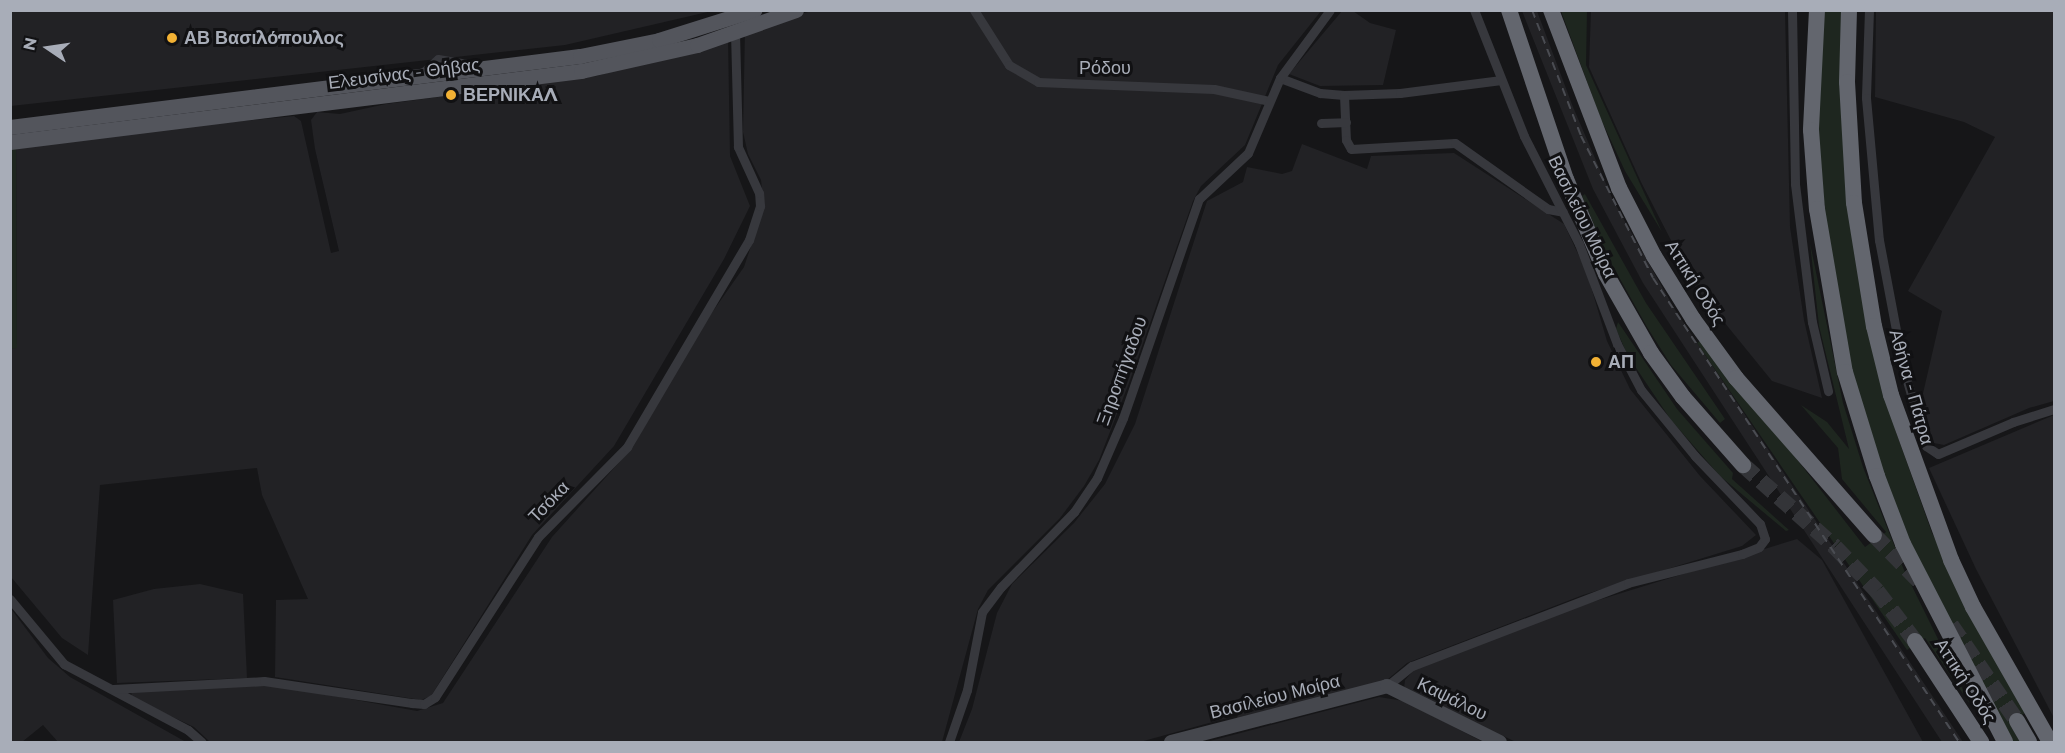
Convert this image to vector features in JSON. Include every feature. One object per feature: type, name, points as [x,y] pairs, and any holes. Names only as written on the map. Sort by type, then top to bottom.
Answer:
[{"type":"highway","points":[[1509,10],[1566,179],[1606,274],[1657,362],[1697,414],[1743,465]]},
{"type":"highway","name":"Αττική Οδός","points":[[1551,10],[1619,188],[1654,256],[1693,319],[1736,378],[1874,535]]},
{"type":"highway","points":[[1809,10],[1811,130],[1828,291],[1865,441],[1913,566],[2005,742]]},
{"type":"highway","points":[[1811,130],[1816,10]]},
{"type":"highway","name":"Αθήνα - Πάτρα","points":[[1849,10],[1847,82],[1854,203],[1874,326],[1891,395],[1951,560],[1988,636],[2050,742]]},
{"type":"highway","name":"Αττική Οδός","points":[[1915,641],[1981,742]]},
{"type":"highway","name":"Αττική Οδός","points":[[2017,721],[2029,742]]},
{"type":"main road","name":"Ελευσίνας - Θήβας","points":[[10,127],[487,69],[627,47],[754,10]]},
{"type":"main road","name":"Ελευσίνας - Θήβας","points":[[10,142],[581,71],[662,54],[735,33],[796,10]]},
{"type":"street","name":"Ρόδου","points":[[974,10],[1009,65],[1038,82],[1214,89],[1269,101]]},
{"type":"street","name":"Ξηροπήγαδου","points":[[949,742],[969,682],[982,612],[1001,587],[1074,512],[1097,478],[1151,342],[1199,199],[1248,153],[1259,134],[1269,101],[1280,78],[1330,10]]},
{"type":"street","name":"Βασιλείου Μοίρα","points":[[1171,742],[1388,686],[1412,666],[1628,583],[1742,554],[1759,547],[1765,539],[1760,524],[1695,456],[1641,390],[1617,344],[1594,279],[1563,212],[1538,168],[1474,10]]},
{"type":"street","points":[[1792,10],[1796,184],[1812,322],[1828,391]]},
{"type":"street","points":[[1869,10],[1867,109],[1879,240],[1901,356],[1926,446],[1938,454],[2021,419],[2055,409]]},
{"type":"street","name":"Τσόκα","points":[[113,689],[264,681],[412,704],[424,704],[435,697],[538,537],[627,447],[749,240],[760,206],[759,193],[738,147],[735,33]]},
{"type":"street","points":[[1280,78],[1314,92],[1344,95],[1501,80]]},
{"type":"street","points":[[1344,95],[1346,140],[1351,149],[1460,144],[1548,209],[1563,212]]},
{"type":"street","points":[[1320,123],[1346,122]]},
{"type":"street","points":[[10,599],[64,664],[188,730],[202,742]]},
{"type":"street","name":"Καψάλου","points":[[1388,686],[1500,742]]},
{"type":"shaded area","points":[[816,10],[1321,11],[1278,65],[1245,145],[1201,186],[1193,201],[1129,383],[1099,460],[1084,486],[1060,518],[988,590],[978,609],[942,742],[210,742],[194,727],[132,698],[131,691],[273,685],[417,711],[443,703],[552,537],[633,447],[690,344],[744,267],[764,207],[761,180],[748,154],[743,132],[745,28]]},
{"type":"shaded area","points":[[10,11],[712,11],[565,45],[11,106]]},
{"type":"shaded area","points":[[1342,11],[1353,11],[1370,23],[1396,30],[1383,85],[1320,86],[1289,74]]},
{"type":"shaded area","points":[[1522,11],[1537,11],[1573,107],[1613,200],[1674,308],[1963,742],[1942,742],[1643,283],[1593,189]]},
{"type":"shaded area","points":[[1561,11],[1587,11],[1586,65],[1662,232],[1625,171],[1600,117]]},
{"type":"shaded area","points":[[1591,11],[1785,11],[1790,227],[1804,320],[1822,398],[1772,381],[1694,285],[1641,182],[1589,67]]},
{"type":"shaded area","points":[[1823,11],[1843,11],[1841,82],[1896,432],[1932,533],[2025,713],[2009,723],[2020,742],[2013,742],[1945,619],[1894,507],[1852,371],[1828,249],[1818,129]]},
{"type":"shaded area","points":[[1876,11],[2054,11],[2054,401],[2029,408],[1944,445],[1934,443],[1921,402],[1942,311],[1908,291],[1995,137],[1964,122],[1875,97]]},
{"type":"shaded area","points":[[728,37],[730,156],[750,206],[724,259],[614,446],[532,535],[431,696],[421,700],[275,677],[276,600],[308,599],[262,495],[257,468],[100,485],[88,655],[62,638],[11,577],[10,349],[17,347],[16,143],[294,116],[301,121],[331,253],[339,251],[315,149],[311,120],[317,112],[340,114],[386,104],[597,76]]},
{"type":"shaded area","points":[[16,143],[17,348],[11,349],[10,144]]},
{"type":"shaded area","points":[[1302,144],[1367,169],[1371,156],[1454,153],[1564,224],[1587,273],[1607,341],[1630,389],[1700,476],[1756,535],[1742,546],[1583,595],[1407,663],[1387,680],[1235,723],[1238,715],[1140,742],[959,742],[972,709],[997,613],[1012,584],[1074,523],[1105,484],[1135,424],[1207,201],[1243,182],[1247,167],[1282,174],[1292,171]]},
{"type":"shaded area","points":[[1585,194],[1646,303],[1725,419],[1720,423],[1671,365],[1647,327],[1606,254],[1582,196]]},
{"type":"shaded area","points":[[1810,243],[1843,403],[1863,467],[1904,570],[1970,704],[1925,638],[1907,650],[1697,343],[1700,341],[1778,435],[1865,547],[1886,532],[1842,479],[1838,448],[1801,405],[1827,422],[1849,449],[1819,326]]},
{"type":"shaded area","points":[[1618,322],[1677,409],[1733,473],[1732,479],[1789,530],[1786,531],[1720,476],[1671,420],[1628,356],[1616,329]]},
{"type":"shaded area","points":[[2054,415],[2054,718],[1976,569],[1929,468]]},
{"type":"shaded area","points":[[1797,539],[1822,560],[1923,742],[1516,742],[1404,689],[1405,680],[1414,670],[1576,607]]},
{"type":"shaded area","points":[[200,584],[243,594],[247,678],[117,683],[113,600],[154,589]]},
{"type":"shaded area","points":[[12,610],[48,658],[70,677],[186,742],[58,742],[43,725],[22,742],[11,742]]},
{"type":"shaded area","points":[[1379,697],[1404,701],[1483,742],[1206,742]]},
{"type":"tunnel","points":[[1743,465],[1835,547],[1877,591],[1915,641]]},
{"type":"tunnel","points":[[1874,535],[1920,582]]},
{"type":"tunnel","points":[[1951,625],[2017,721]]},
{"type":"railway","points":[[1532,10],[1581,136],[1653,278],[1959,742]]},
{"type":"place","name":"ΑΒ Βασιλόπουλος","points":[[172,38]]},
{"type":"place","name":"ΒΕΡΝΙΚΑΛ","points":[[451,95]]},
{"type":"place","name":"ΑΠ","points":[[1596,362]]}]
